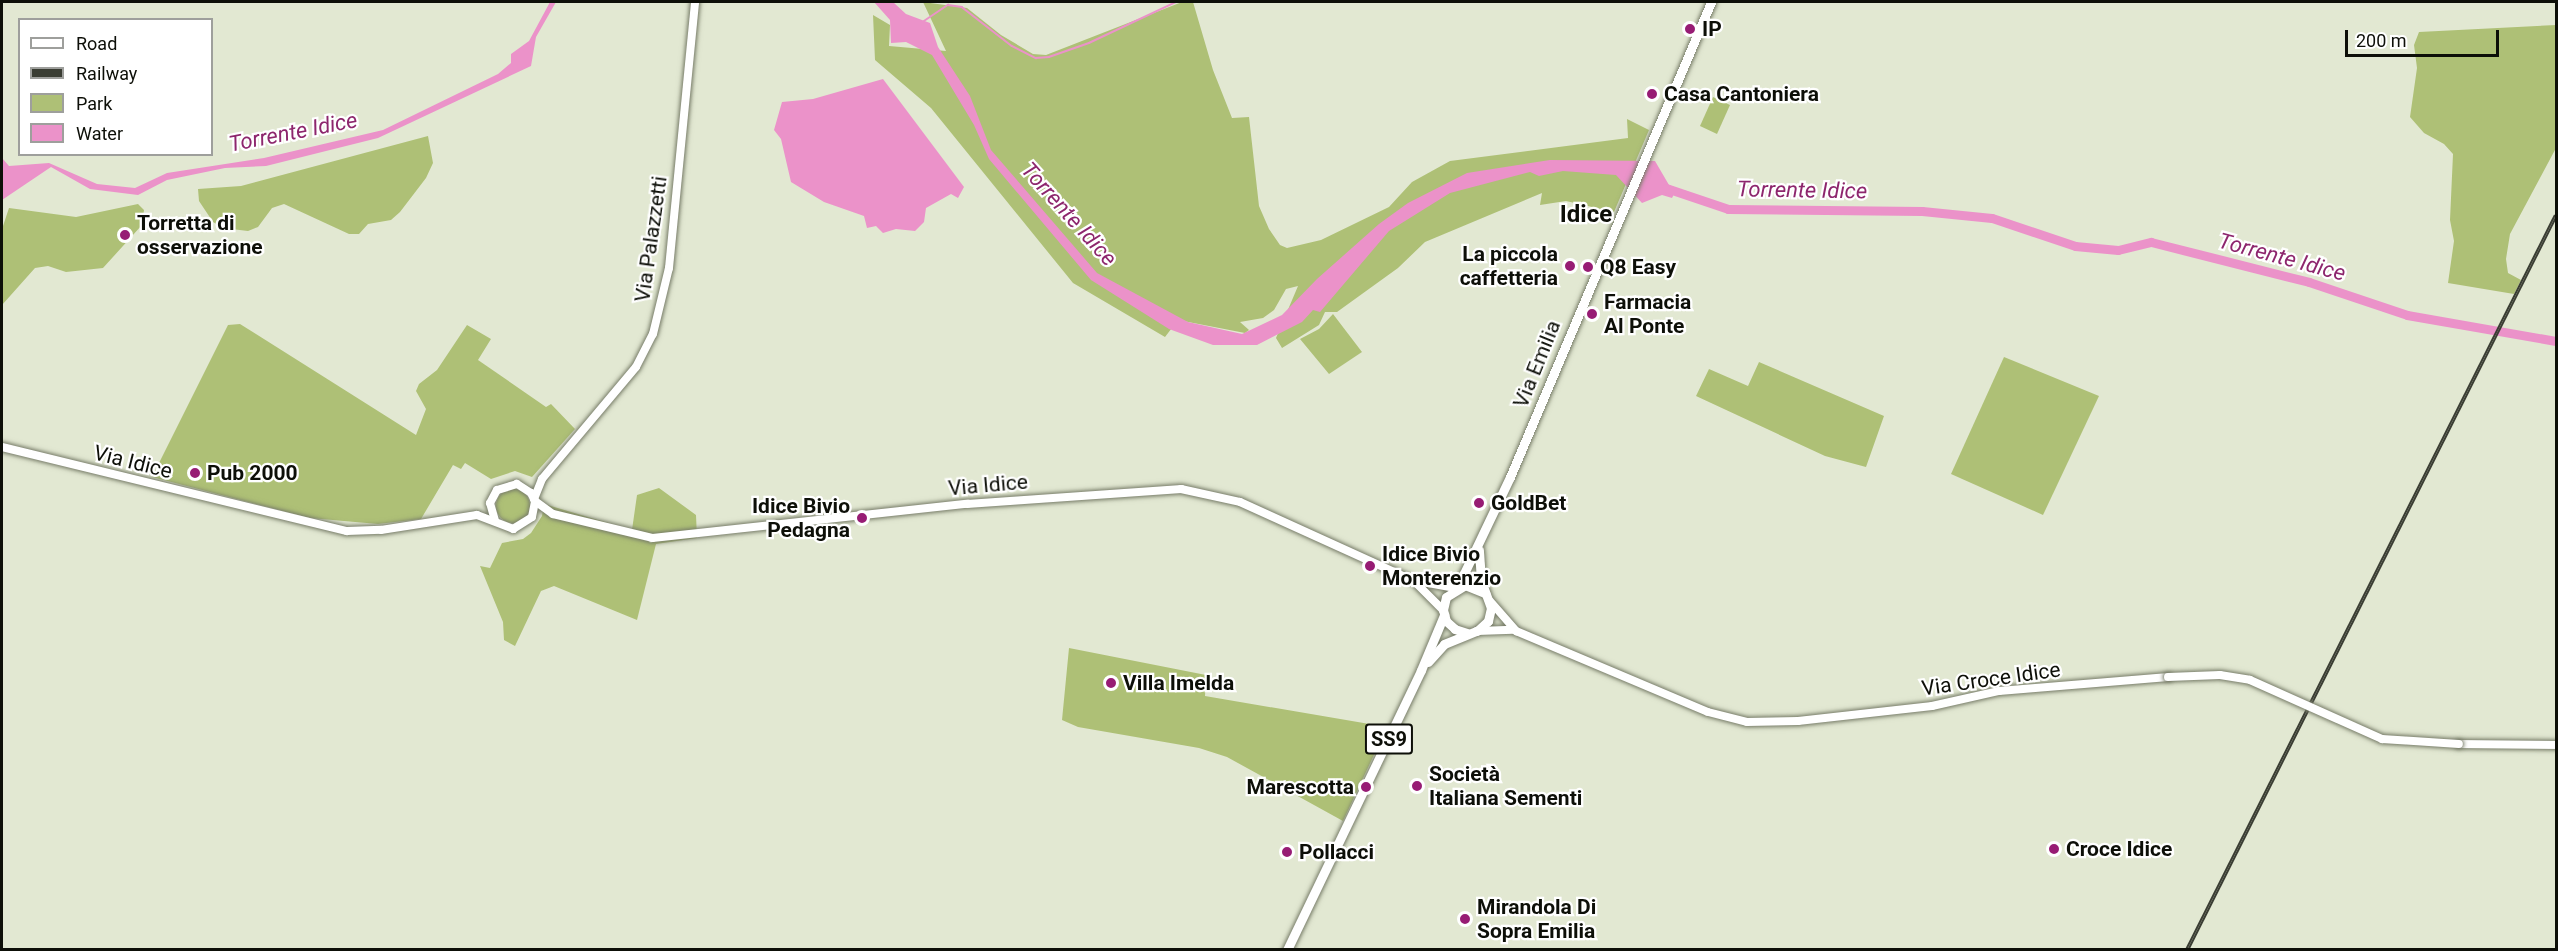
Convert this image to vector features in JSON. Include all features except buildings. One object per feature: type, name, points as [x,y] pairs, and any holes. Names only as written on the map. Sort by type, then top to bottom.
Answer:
[{"type":"main road","name":"Via Palazzetti","points":[[534,500],[542,479],[636,368],[653,334],[669,268],[695,2]]},
{"type":"main road","name":"Via Emilia","points":[[1287,950],[1421,670],[1444,613],[1446,597],[1457,587],[1481,542],[1654,131],[1711,2]]},
{"type":"main road","name":"Via Idice","points":[[2,447],[328,529],[381,530],[468,516],[495,520],[513,529],[532,517],[553,514],[652,538],[1044,498],[1156,489],[1215,494],[1412,580],[1457,587]]},
{"type":"main road","name":"Via Palazzetti","points":[[523,487],[542,479]]},
{"type":"main road","name":"Via Idice","points":[[468,516],[490,503],[502,487],[523,487],[534,500],[553,514]]},
{"type":"main road","points":[[532,517],[534,500]]},
{"type":"main road","points":[[490,503],[495,520]]},
{"type":"main road","name":"Via Emilia","points":[[1481,542],[1479,568],[1489,598]]},
{"type":"main road","name":"Via Idice","points":[[1412,580],[1444,613]]},
{"type":"main road","points":[[1457,587],[1477,586],[1489,598],[1488,621],[1478,631]]},
{"type":"main road","name":"Via Croce Idice","points":[[1489,598],[1516,631]]},
{"type":"main road","points":[[1444,613],[1450,626],[1467,633]]},
{"type":"main road","name":"Via Emilia","points":[[1421,670],[1444,644],[1467,633],[1478,631]]},
{"type":"main road","name":"Via Croce Idice","points":[[1478,631],[1516,631],[1708,712],[1762,723],[1924,707],[1999,691],[2220,675],[2250,680],[2375,736],[2409,743],[2556,745]]},
{"type":"green space","points":[[923,2],[967,8],[1001,35],[1033,54],[1046,55],[1182,2],[1193,2],[1213,70],[1232,118],[1249,117],[1259,206],[1269,229],[1280,245],[1287,248],[1321,240],[1389,207],[1412,182],[1450,161],[1628,138],[1627,119],[1649,130],[1614,212],[1566,201],[1540,205],[1542,193],[1425,242],[1398,268],[1337,312],[1325,312],[1319,325],[1282,348],[1276,338],[1298,286],[1286,289],[1274,310],[1263,318],[1240,322],[1249,330],[1245,333],[1178,320],[1165,337],[1073,283],[931,108],[875,60],[873,15],[890,25],[889,46],[946,51]]},
{"type":"green space","points":[[2556,25],[2556,148],[2510,234],[2506,259],[2508,273],[2521,280],[2514,294],[2448,283],[2454,241],[2450,220],[2453,154],[2444,144],[2424,133],[2410,117],[2417,68],[2414,45],[2419,32]]},
{"type":"green space","points":[[1713,97],[1730,105],[1717,134],[1700,126]]},
{"type":"green space","points":[[428,136],[433,163],[426,178],[391,220],[368,224],[359,234],[349,234],[284,204],[272,208],[258,227],[248,231],[223,228],[213,222],[199,201],[198,189],[241,186]]},
{"type":"green space","points":[[138,204],[144,210],[142,225],[103,268],[66,272],[48,266],[35,268],[2,305],[2,229],[9,208],[76,217]]},
{"type":"green space","points":[[1333,314],[1362,352],[1329,374],[1300,339],[1319,329]]},
{"type":"green space","points":[[240,324],[416,435],[426,409],[416,391],[419,384],[437,370],[467,325],[491,339],[478,360],[546,407],[551,404],[575,429],[532,477],[515,471],[491,479],[465,463],[461,469],[453,465],[421,519],[378,524],[310,518],[152,477],[228,325]]},
{"type":"green space","points":[[2004,357],[2099,396],[2043,515],[1951,474]]},
{"type":"green space","points":[[1759,362],[1884,416],[1866,467],[1825,456],[1696,396],[1709,369],[1748,386]]},
{"type":"green space","points":[[659,488],[696,515],[697,538],[656,544],[637,620],[554,586],[541,591],[515,646],[504,640],[503,622],[480,566],[490,568],[502,543],[523,539],[531,533],[542,516],[544,504],[632,530],[637,495]]},
{"type":"green space","points":[[513,489],[525,494],[530,506],[525,518],[513,523],[501,518],[496,506],[501,494]]},
{"type":"green space","points":[[1069,648],[1206,675],[1205,696],[1387,727],[1343,821],[1227,757],[1199,748],[1078,727],[1062,720]]},
{"type":"water","points":[[550,2],[556,2],[536,37],[531,66],[378,138],[266,166],[225,168],[167,180],[138,195],[90,189],[51,167],[2,200],[2,158],[9,166],[49,163],[97,184],[135,188],[167,173],[264,158],[383,130],[498,74],[511,63],[511,54],[529,41]]},
{"type":"water","points":[[874,2],[893,2],[906,14],[930,23],[938,47],[970,96],[991,150],[1097,273],[1188,322],[1242,334],[1282,315],[1317,279],[1379,224],[1408,203],[1467,173],[1550,160],[1655,161],[1669,185],[1677,188],[1672,198],[1662,195],[1642,203],[1616,175],[1563,171],[1539,176],[1530,172],[1450,193],[1389,231],[1320,312],[1313,310],[1302,322],[1257,345],[1213,345],[1169,329],[1091,280],[989,159],[974,125],[932,55],[906,42],[891,43],[890,20]]},
{"type":"water","points":[[883,79],[964,187],[958,198],[951,194],[926,208],[924,222],[915,231],[896,229],[883,233],[876,226],[867,228],[864,216],[824,202],[791,182],[781,139],[774,130],[782,102],[813,99]]},
{"type":"waterway","points":[[924,21],[948,5],[962,7],[1012,46],[1036,58],[1049,57],[1089,43],[1176,2]]},
{"type":"waterway","name":"Torrente Idice","points":[[1666,188],[1728,209],[1922,211],[1992,218],[2075,246],[2118,250],[2151,242],[2309,282],[2407,315],[2556,341]]},
{"type":"railway","points":[[2187,950],[2556,215]]},
{"type":"place","name":"IP","points":[[1690,29]]},
{"type":"place","name":"Casa Cantoniera","points":[[1652,94]]},
{"type":"place","name":"Torretta di osservazione","points":[[125,235]]},
{"type":"place","name":"La piccola caffetteria","points":[[1570,266]]},
{"type":"place","name":"Q8 Easy","points":[[1588,267]]},
{"type":"place","name":"Farmacia Al Ponte","points":[[1592,314]]},
{"type":"place","name":"Pub 2000","points":[[195,473]]},
{"type":"place","name":"GoldBet","points":[[1479,503]]},
{"type":"place","name":"Idice Bivio Pedagna","points":[[862,518]]},
{"type":"place","name":"Idice Bivio Monterenzio","points":[[1370,566]]},
{"type":"place","name":"Villa Imelda","points":[[1111,683]]},
{"type":"place","name":"Società Italiana Sementi","points":[[1417,786]]},
{"type":"place","name":"Marescotta","points":[[1366,787]]},
{"type":"place","name":"Croce Idice","points":[[2054,849]]},
{"type":"place","name":"Pollacci","points":[[1287,852]]},
{"type":"place","name":"Mirandola Di Sopra Emilia","points":[[1465,919]]},
{"type":"district","name":"Idice","points":[[1586,215]]}]
